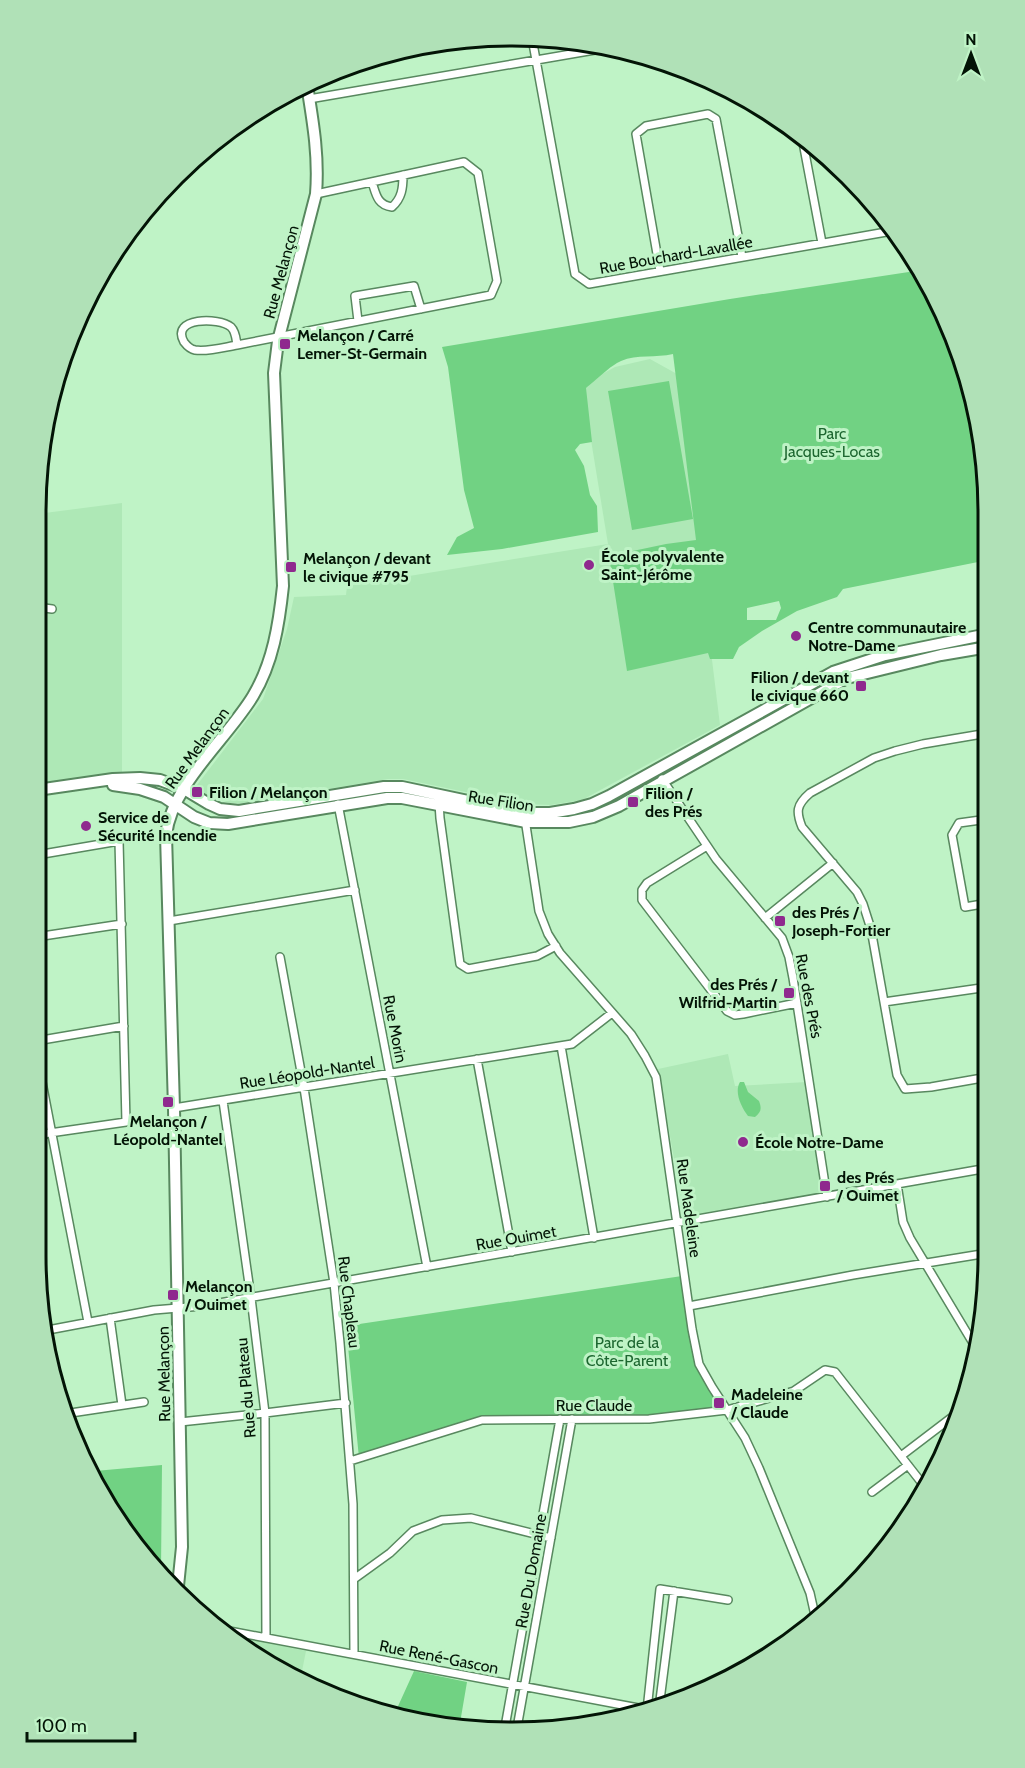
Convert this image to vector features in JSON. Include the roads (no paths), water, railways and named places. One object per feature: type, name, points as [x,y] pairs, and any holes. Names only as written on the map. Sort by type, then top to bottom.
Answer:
[{"type":"street","name":"Rue Bouchard-Lavallée","points":[[534,47],[575,274],[589,284],[884,232]]},
{"type":"street","points":[[309,99],[584,52]]},
{"type":"street","name":"Rue Melançon","points":[[179,1580],[182,1547],[167,820],[184,789],[252,698],[264,676],[280,621],[283,586],[274,373],[279,335],[316,194],[317,148],[308,94]]},
{"type":"street","points":[[660,271],[636,134],[646,126],[708,114],[716,118],[742,257]]},
{"type":"street","points":[[804,150],[822,243]]},
{"type":"street","points":[[237,345],[235,333],[230,327],[215,320],[189,323],[183,328],[182,337],[186,346],[194,350],[237,345],[491,295],[497,281],[478,173],[464,162],[316,194]]},
{"type":"street","points":[[372,182],[383,206],[392,207],[399,201],[403,175]]},
{"type":"street","points":[[358,321],[355,296],[414,286],[420,309]]},
{"type":"street","points":[[46,608],[52,609]]},
{"type":"street","name":"Rue Filion","points":[[89,783],[140,789],[164,797],[194,817],[209,823],[228,824],[338,801],[384,787],[402,787],[439,800],[525,818],[569,822],[596,816],[619,806],[845,673],[885,655],[978,636]]},
{"type":"street","name":"Rue Filion","points":[[525,818],[592,804],[834,672],[845,673],[978,649]]},
{"type":"street","points":[[978,735],[923,744],[874,758],[804,798],[798,807],[802,827],[857,892],[863,904],[871,929],[897,1075],[905,1089],[978,1079]]},
{"type":"street","name":"Rue des Prés","points":[[657,769],[707,846],[782,939],[789,957],[827,1197]]},
{"type":"street","name":"Rue Filion","points":[[46,789],[113,779],[140,778],[159,780],[184,789],[220,809],[239,811],[338,801]]},
{"type":"street","points":[[439,800],[460,964],[468,969],[537,956],[556,946]]},
{"type":"street","name":"Rue Morin","points":[[338,801],[428,1267]]},
{"type":"street","points":[[592,804],[596,816]]},
{"type":"street","name":"Rue Madeleine","points":[[525,818],[539,911],[548,934],[631,1034],[656,1077],[699,1364],[745,1438],[759,1468],[810,1593],[814,1611]]},
{"type":"street","points":[[978,820],[959,823],[952,835],[964,907],[978,905]]},
{"type":"street","points":[[46,853],[119,841],[126,1122],[46,1134]]},
{"type":"street","points":[[707,846],[647,883],[642,890],[642,900],[727,1011],[735,1015],[797,1004]]},
{"type":"street","points":[[765,918],[834,863]]},
{"type":"street","points":[[169,921],[355,890]]},
{"type":"street","points":[[46,935],[122,924]]},
{"type":"street","name":"Rue Chapleau","points":[[280,957],[304,1088],[334,1283],[353,1504],[354,1654]]},
{"type":"street","points":[[884,1002],[978,988]]},
{"type":"street","name":"Rue Léopold-Nantel","points":[[174,1108],[572,1044],[612,1013]]},
{"type":"street","points":[[46,1039],[124,1026]]},
{"type":"street","points":[[561,1046],[594,1238]]},
{"type":"street","points":[[477,1059],[512,1252]]},
{"type":"street","name":"Rue du Plateau","points":[[223,1101],[265,1413],[266,1638]]},
{"type":"street","points":[[46,1102],[88,1322]]},
{"type":"street","name":"Rue Ouimet","points":[[52,1329],[154,1310],[178,1309],[251,1298],[978,1170]]},
{"type":"street","points":[[897,1184],[903,1222],[910,1238],[971,1340]]},
{"type":"street","points":[[689,1306],[978,1255]]},
{"type":"street","points":[[111,1318],[122,1405]]},
{"type":"street","name":"Rue Claude","points":[[350,1461],[482,1420],[649,1419],[728,1410],[794,1391],[825,1370],[835,1372],[901,1456]]},
{"type":"street","points":[[74,1412],[144,1402]]},
{"type":"street","points":[[180,1422],[346,1403]]},
{"type":"street","name":"Rue Du Domaine","points":[[506,1722],[560,1419]]},
{"type":"street","name":"Rue Du Domaine","points":[[518,1722],[572,1419]]},
{"type":"street","points":[[920,1481],[901,1456],[948,1420]]},
{"type":"street","points":[[872,1492],[908,1465]]},
{"type":"street","points":[[354,1579],[413,1532],[441,1520],[471,1518],[551,1538]]},
{"type":"street","points":[[649,1701],[660,1589],[728,1600]]},
{"type":"street","points":[[660,1698],[674,1591]]},
{"type":"street","name":"Rue René-Gascon","points":[[240,1633],[630,1707]]},
{"type":"place","name":"Melançon / Carré Lemer-St-Germain","points":[[285,344]]},
{"type":"place","name":"École polyvalente Saint-Jérôme","points":[[589,565]]},
{"type":"place","name":"Melançon / devant le civique #795","points":[[291,567]]},
{"type":"place","name":"Centre communautaire Notre-Dame","points":[[796,636]]},
{"type":"place","name":"Filion / devant le civique 660","points":[[861,686]]},
{"type":"place","name":"Filion / Melançon","points":[[197,792]]},
{"type":"place","name":"Filion / des Prés","points":[[633,802]]},
{"type":"place","name":"Service de Sécurité Incendie","points":[[86,826]]},
{"type":"place","name":"des Prés / Joseph-Fortier","points":[[780,921]]},
{"type":"place","name":"des Prés / Wilfrid-Martin","points":[[789,993]]},
{"type":"place","name":"Melançon / Léopold-Nantel","points":[[168,1102]]},
{"type":"place","name":"École Notre-Dame","points":[[743,1142]]},
{"type":"place","name":"des Prés / Ouimet","points":[[825,1186]]},
{"type":"place","name":"Melançon / Ouimet","points":[[173,1295]]},
{"type":"place","name":"Madeleine / Claude","points":[[719,1403]]},
{"type":"park label","name":"Parc Jacques-Locas","points":[[832,442]]},
{"type":"park label","name":"Parc de la Côte-Parent","points":[[627,1351]]}]
